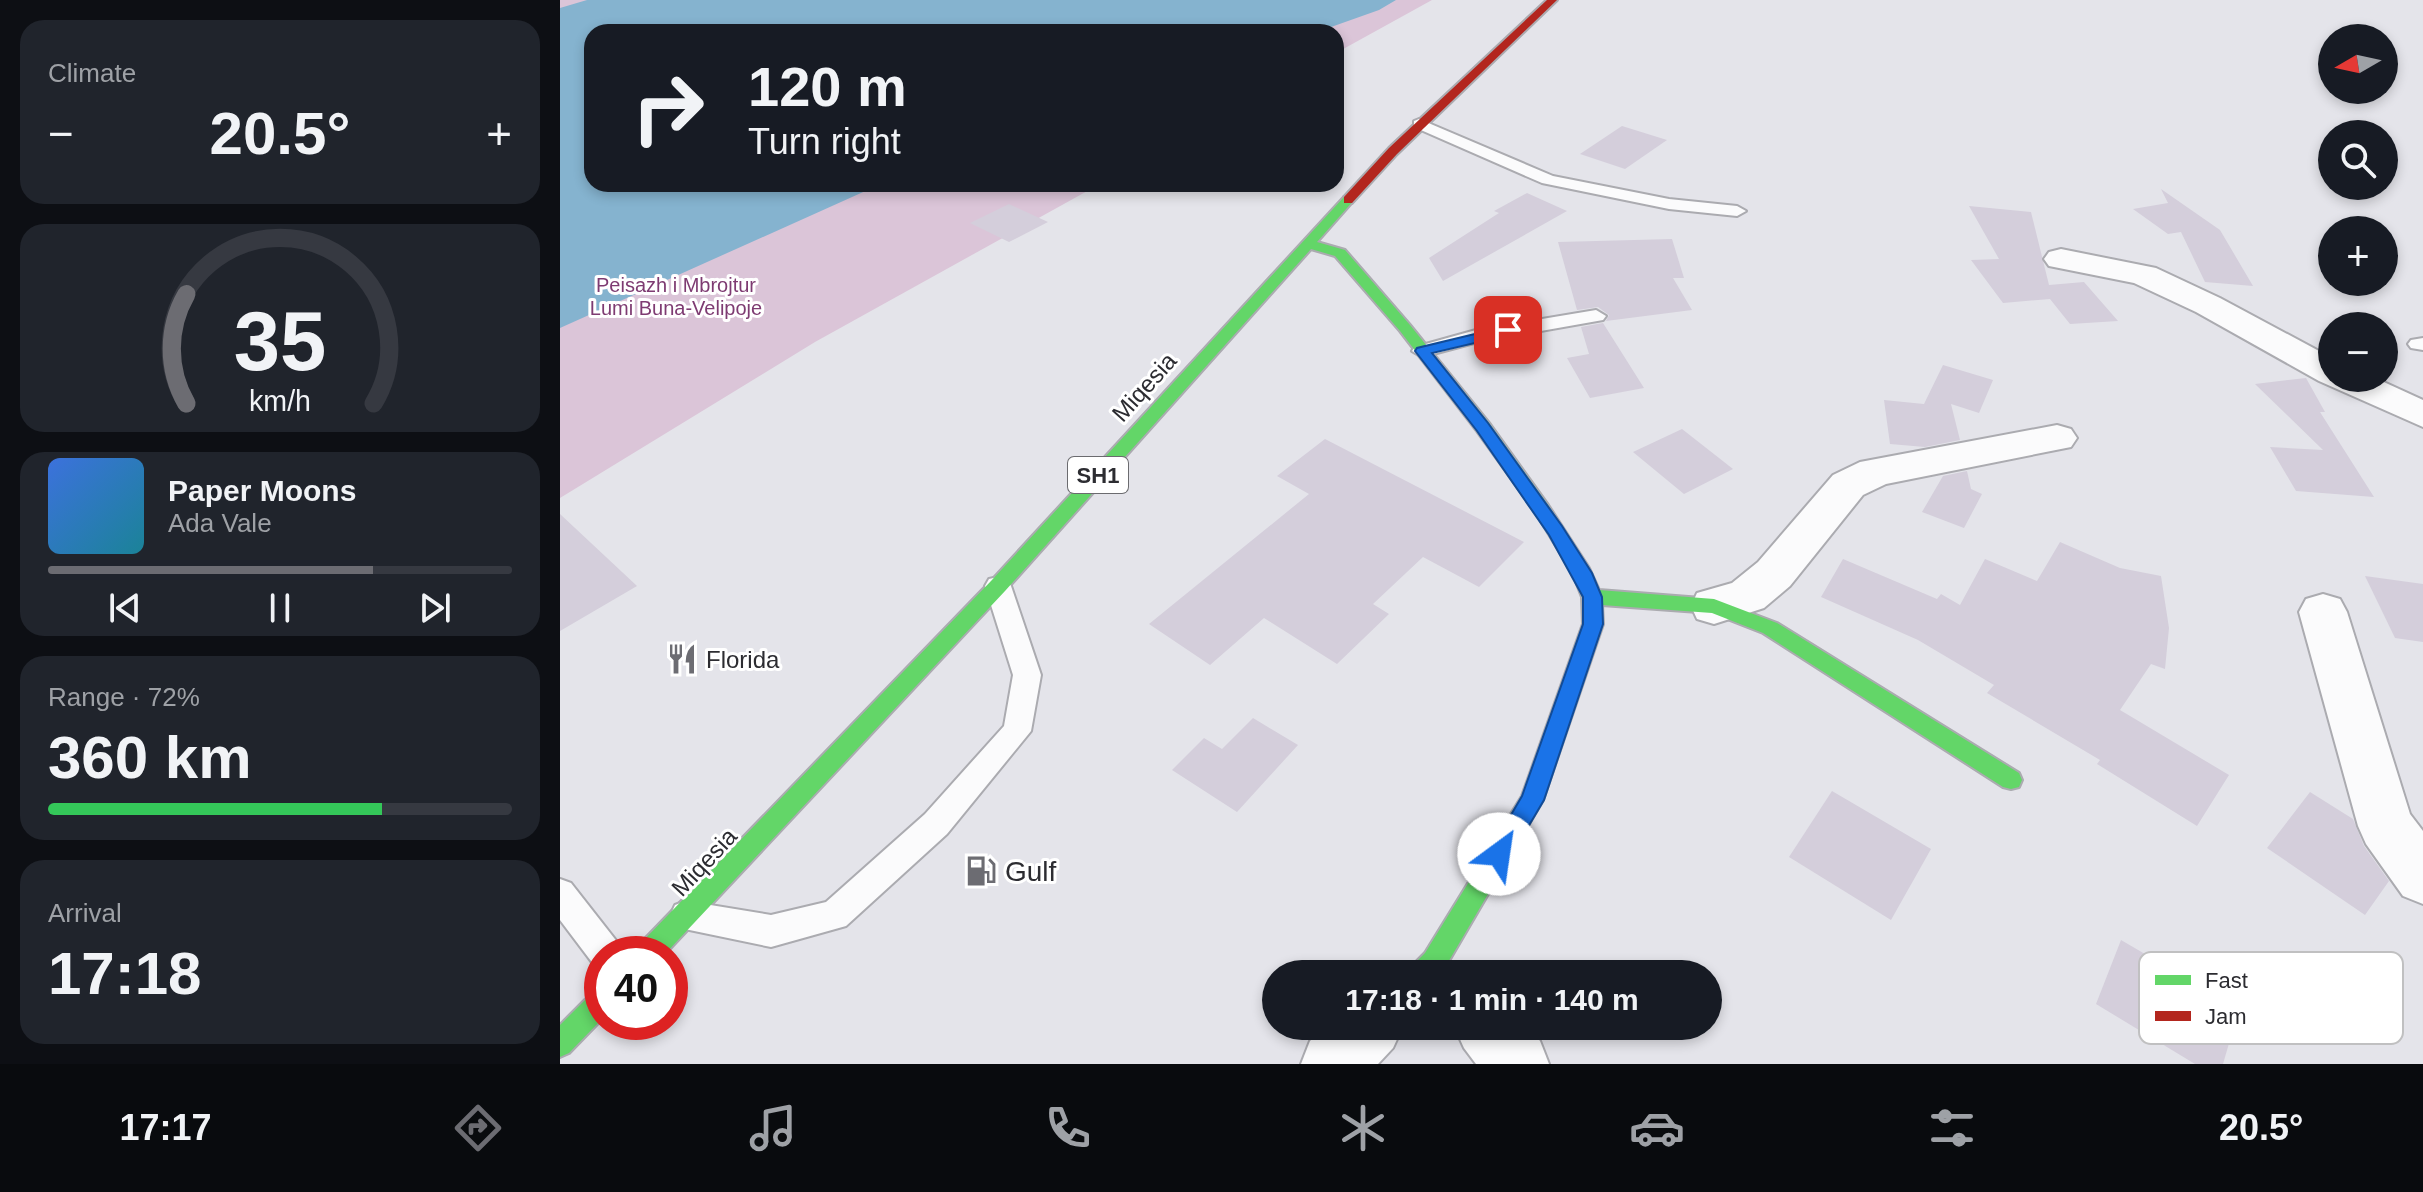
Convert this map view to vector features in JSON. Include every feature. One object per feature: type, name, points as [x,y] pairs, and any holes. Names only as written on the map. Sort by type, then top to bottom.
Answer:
[{"type":"main road","name":"Miqesia","points":[[666,936],[998,586],[1307,243],[1419,124],[1552,0]]},
{"type":"main road","points":[[1307,243],[1340,253],[1422,351],[1542,509],[1582,573],[1592,597],[1593,624],[1532,800],[1439,960]]},
{"type":"main road","points":[[1592,597],[1714,606],[1770,628],[2011,780]]},
{"type":"main road","points":[[560,1044],[584,1019]]},
{"type":"street","points":[[2061,259],[2144,275],[2208,305],[2318,365]]},
{"type":"street","points":[[2373,392],[2423,415]]},
{"type":"street","points":[[1714,606],[1748,596],[1774,574],[1848,485],[1875,472],[2057,438]]},
{"type":"street","points":[[2323,612],[2386,826],[2423,877]]},
{"type":"street","points":[[1333,1064],[1357,1040]]},
{"type":"street","points":[[1497,1040],[1517,1064]]},
{"type":"lane","points":[[1419,124],[1548,180],[1669,204],[1737,211]]},
{"type":"lane","points":[[1422,351],[1476,336],[1596,316]]},
{"type":"lane","points":[[686,916],[771,931],[835,915],[936,824],[1017,731],[1027,675],[998,586]]},
{"type":"lane","points":[[560,894],[592,936]]},
{"type":"green space","name":"Peisazh i Mbrojtur Lumi Buna-Velipoje","points":[[560,0],[1432,0],[1344,49],[1344,24],[584,24],[584,192],[1086,192],[815,342],[560,498]]},
{"type":"water","points":[[587,0],[1396,0],[1379,10],[1340,24],[584,24],[584,192],[863,192],[560,328],[560,8]]},
{"type":"building","points":[[1622,126],[1667,140],[1625,169],[1580,154]]},
{"type":"building","points":[[2161,189],[2220,230],[2253,286],[2205,282],[2181,232],[2168,234],[2133,209],[2168,203]]},
{"type":"building","points":[[1527,193],[1567,211],[1443,281],[1429,258],[1499,213],[1494,211]]},
{"type":"building","points":[[1009,204],[1048,222],[1009,242],[970,223]]},
{"type":"building","points":[[1969,206],[2031,212],[2049,285],[2084,282],[2118,321],[2070,324],[2050,299],[2003,303],[1971,260],[1999,259]]},
{"type":"building","points":[[1672,239],[1684,278],[1673,278],[1692,310],[1606,321],[1609,315],[1598,307],[1577,310],[1558,242]]},
{"type":"building","points":[[1603,323],[1644,388],[1590,398],[1567,358],[1589,354],[1581,327]]},
{"type":"building","points":[[1943,365],[1993,380],[1979,413],[1951,404],[1960,440],[1925,447],[1890,444],[1884,400],[1924,404]]},
{"type":"building","points":[[2306,378],[2325,412],[2320,412],[2374,497],[2296,491],[2270,447],[2323,450],[2255,384]]},
{"type":"building","points":[[1682,429],[1733,469],[1684,494],[1633,452]]},
{"type":"building","points":[[1325,439],[1524,542],[1479,587],[1423,557],[1373,604],[1389,614],[1337,664],[1264,618],[1210,665],[1149,624],[1309,494],[1277,476]]},
{"type":"building","points":[[1967,471],[1971,489],[1982,494],[1964,528],[1922,512],[1943,476]]},
{"type":"building","points":[[560,514],[637,586],[560,631]]},
{"type":"building","points":[[2060,542],[2120,568],[2161,576],[2169,628],[2165,669],[2151,664],[2120,710],[2229,775],[2197,826],[2097,764],[2100,760],[1987,693],[1994,685],[1918,640],[1821,597],[1843,559],[1937,599],[1941,594],[1960,605],[1985,559],[2037,581]]},
{"type":"building","points":[[2365,576],[2423,584],[2423,642],[2395,638]]},
{"type":"building","points":[[1253,718],[1298,745],[1237,812],[1172,770],[1204,738],[1222,749]]},
{"type":"building","points":[[1832,791],[1931,849],[1891,920],[1789,857]]},
{"type":"building","points":[[2310,792],[2353,819],[2364,846],[2389,881],[2365,915],[2267,848]]},
{"type":"building","points":[[2121,940],[2142,952],[2139,952],[2139,1030],[2096,1004]]},
{"type":"building","points":[[2162,1044],[2229,1044],[2223,1064],[2195,1064]]},
{"type":"traffic: fast","points":[[665,936],[998,586],[1348,200]]},
{"type":"traffic: fast","points":[[1307,243],[1340,253],[1405,328],[1483,427],[1542,509],[1582,573],[1592,597],[1593,624],[1532,800],[1435,960]]},
{"type":"traffic: fast","points":[[1592,597],[1714,606],[1770,628],[2011,780]]},
{"type":"traffic: fast","points":[[560,1044],[584,1019]]},
{"type":"traffic: jam","points":[[1348,200],[1393,151],[1552,0]]},
{"type":"place","name":"Florida","points":[[682,659]]},
{"type":"place","name":"Gulf","points":[[981,871]]},
{"type":"route","points":[[1499,854],[1532,800],[1593,624],[1592,597],[1582,573],[1556,530],[1483,427],[1422,351],[1508,330]]}]
